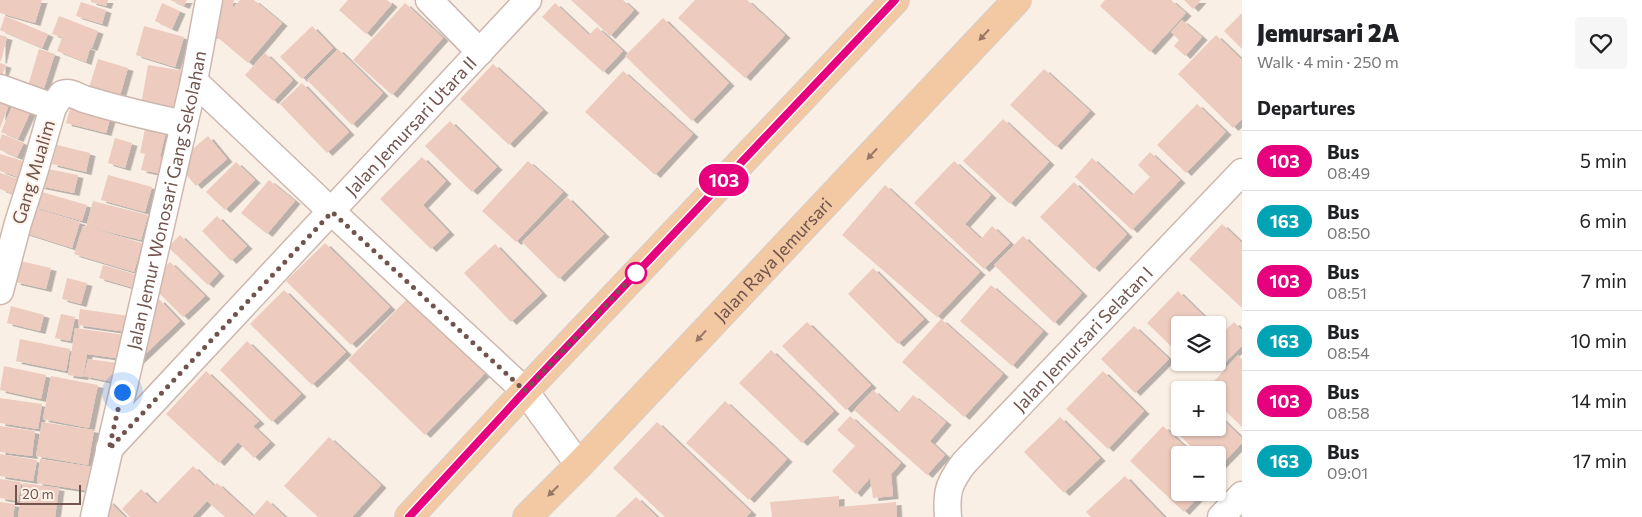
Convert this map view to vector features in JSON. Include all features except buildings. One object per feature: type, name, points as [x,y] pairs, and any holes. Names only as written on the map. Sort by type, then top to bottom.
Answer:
[{"type":"main road","points":[[409,517],[531,399],[895,0]]},
{"type":"main road","name":"Jalan Raya Jemursari","points":[[527,517],[573,456],[1017,0]]},
{"type":"street","name":"Jalan Jemur Wonosari Gang Sekolahan","points":[[94,517],[194,81],[209,0]]},
{"type":"street","points":[[429,0],[480,52]]},
{"type":"street","name":"Jalan Jemursari Utara II","points":[[109,449],[528,0]]},
{"type":"street","points":[[194,81],[531,399],[573,456]]},
{"type":"street","name":"Gang Mualim","points":[[0,88],[53,107],[0,291]]},
{"type":"street","points":[[53,107],[62,94],[69,92],[83,98],[126,110],[184,124]]},
{"type":"street","name":"Jalan Jemursari Selatan I","points":[[948,517],[946,502],[951,480],[964,463],[1242,172]]},
{"type":"street","points":[[1221,517],[1242,495]]},
{"type":"bus line","name":"103","points":[[409,517],[525,391],[895,0]]},
{"type":"route","points":[[122,392],[109,449],[332,212],[525,391],[636,273]]}]
